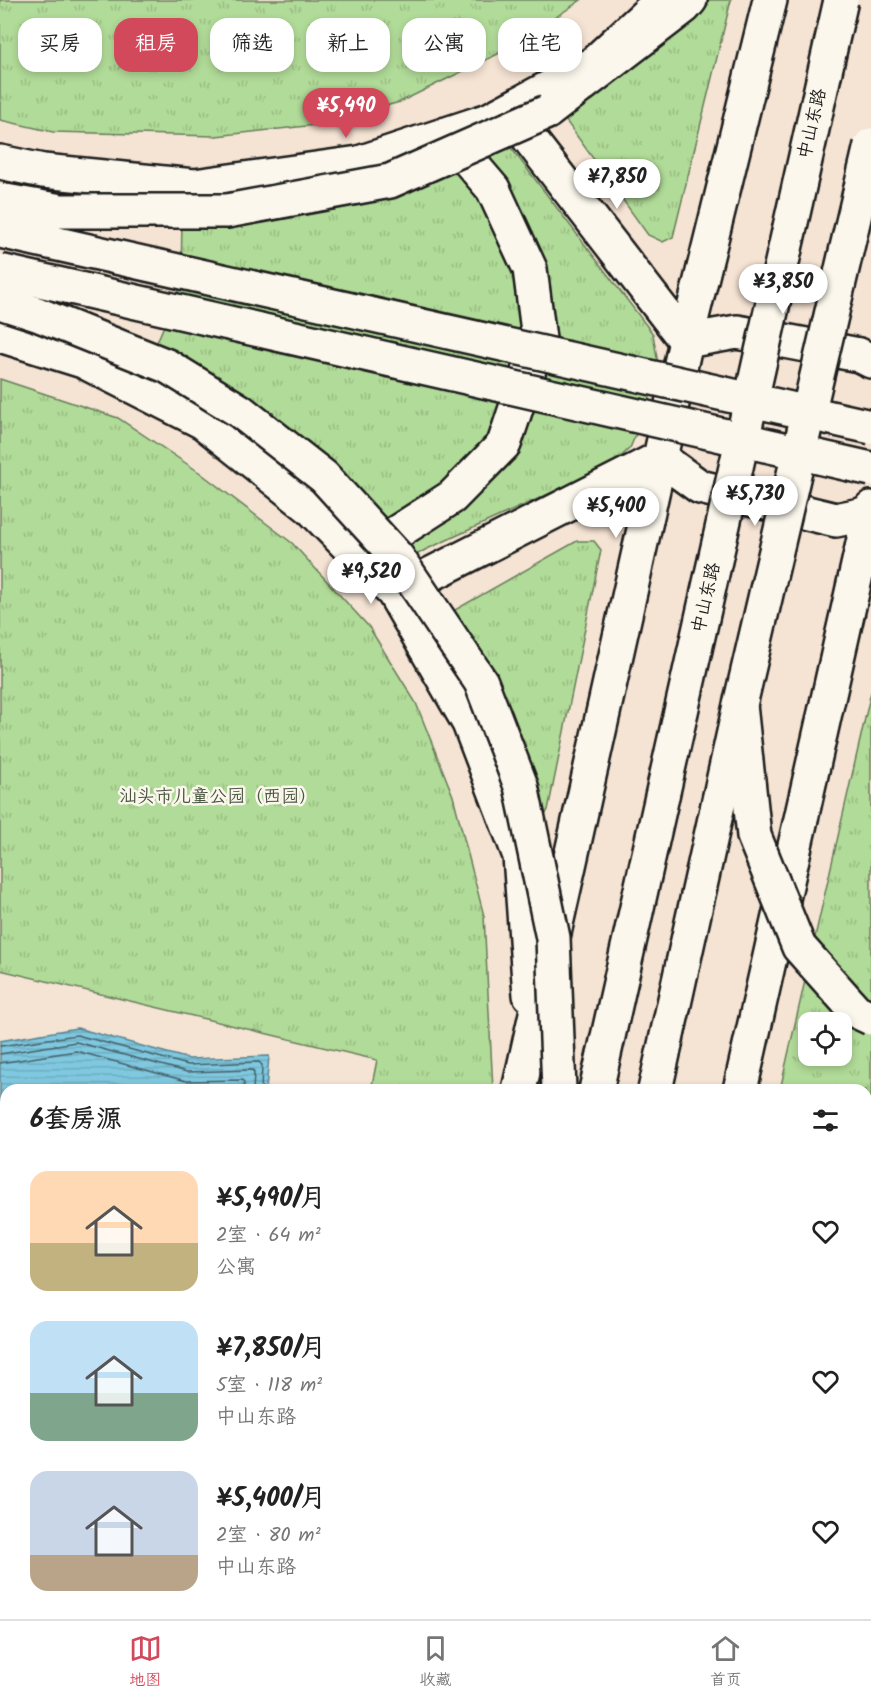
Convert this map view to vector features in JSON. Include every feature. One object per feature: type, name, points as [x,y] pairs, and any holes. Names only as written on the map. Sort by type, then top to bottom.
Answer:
[{"type":"main road","points":[[0,162],[44,171],[194,186],[359,163],[489,120],[508,111],[593,64],[662,0]]},
{"type":"main road","points":[[0,200],[61,211],[227,211],[390,181],[547,112],[684,7],[690,0]]},
{"type":"main road","points":[[520,1084],[686,341],[770,0]]},
{"type":"main road","name":"中山东路","points":[[597,1084],[841,0]]},
{"type":"main road","points":[[508,111],[686,341]]},
{"type":"main road","points":[[359,556],[452,497],[504,444],[539,339],[530,269],[494,189],[446,134]]},
{"type":"main road","points":[[656,1084],[740,705],[871,145]]},
{"type":"main road","points":[[0,231],[871,427]]},
{"type":"main road","points":[[0,271],[871,469]]},
{"type":"main road","points":[[0,302],[38,314],[167,366],[240,411],[324,477],[397,557],[481,682],[521,786],[553,938],[560,1084]]},
{"type":"main road","points":[[686,341],[737,332],[859,355],[871,361]]},
{"type":"main road","points":[[0,335],[84,361],[203,422],[311,508],[394,593],[469,723],[520,856],[532,1030]]},
{"type":"main road","points":[[660,458],[700,487],[836,520],[870,510],[741,1084]]},
{"type":"main road","points":[[394,593],[660,458]]},
{"type":"main road","points":[[740,705],[754,836],[799,946],[856,1011],[871,1018]]},
{"type":"green space","points":[[0,0],[581,0],[554,18],[498,18],[498,54],[486,60],[486,18],[402,18],[402,72],[461,72],[400,102],[316,125],[216,136],[53,132],[0,120]]},
{"type":"green space","points":[[694,0],[731,0],[673,237],[663,242],[648,235],[551,100]]},
{"type":"green space","points":[[502,136],[653,334],[659,370],[645,413],[630,448],[612,465],[425,550],[404,562],[151,356],[181,286],[182,216]]},
{"type":"green space","name":"汕头市儿童公园（西园）","points":[[0,379],[118,418],[199,472],[292,543],[369,627],[416,703],[453,796],[484,916],[493,1084],[372,1084],[377,1060],[0,970]]},
{"type":"green space","points":[[577,541],[594,541],[601,550],[548,810],[538,827],[432,623]]},
{"type":"green space","points":[[871,692],[871,1084],[781,1084]]},
{"type":"water","points":[[77,1028],[189,1059],[269,1056],[267,1084],[0,1084],[0,1041]]}]
